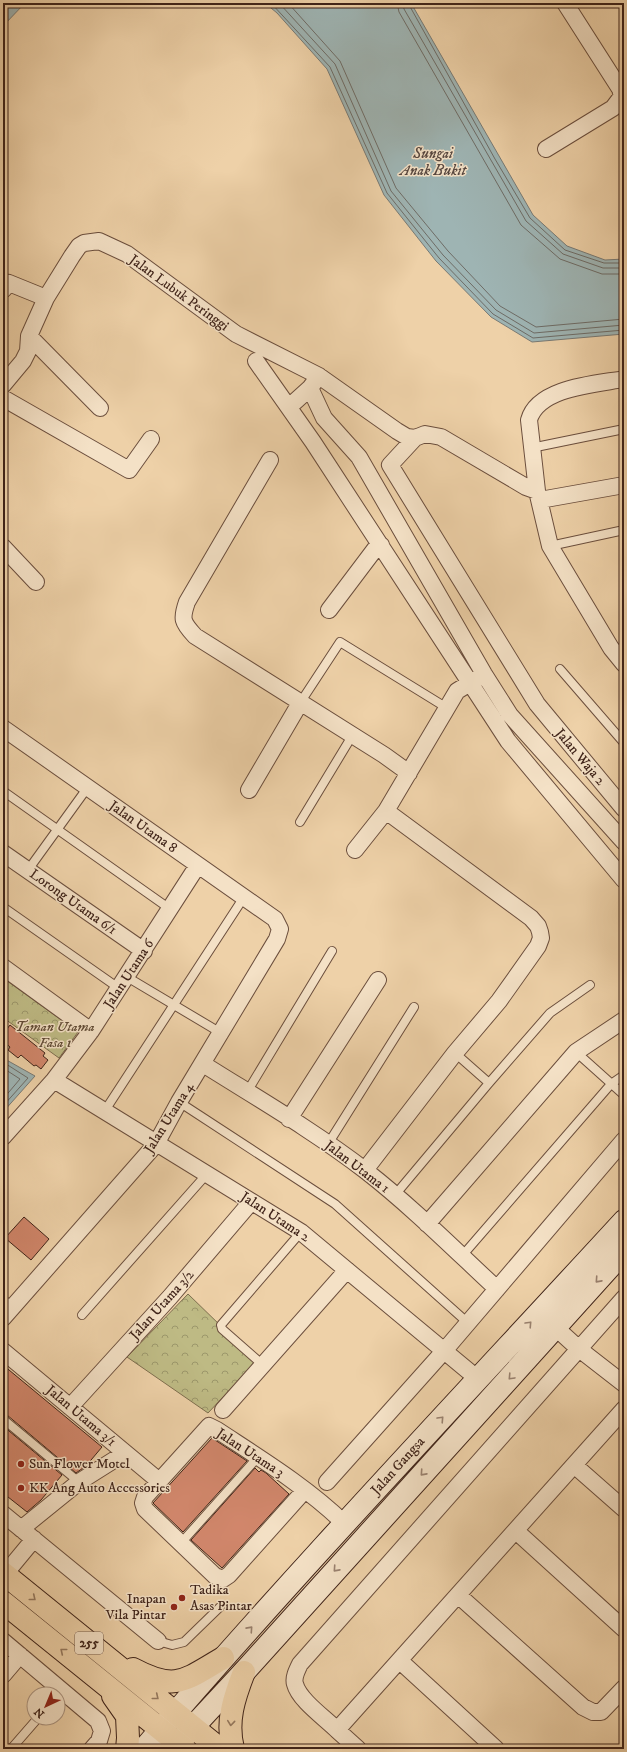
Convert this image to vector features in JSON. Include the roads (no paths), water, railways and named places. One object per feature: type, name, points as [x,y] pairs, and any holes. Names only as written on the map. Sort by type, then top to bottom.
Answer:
[{"type":"main road","name":"Jalan Gangsa","points":[[144,1749],[223,1658],[624,1221]]},
{"type":"main road","name":"Jalan Gangsa","points":[[178,1747],[192,1727],[244,1672],[624,1251]]},
{"type":"main road","name":"255","points":[[4,1574],[220,1749]]},
{"type":"main road","name":"255","points":[[3,1602],[161,1729],[178,1747]]},
{"type":"main road","points":[[108,1658],[122,1663],[150,1678],[168,1682],[186,1680],[223,1658]]},
{"type":"main road","points":[[233,1749],[230,1729],[233,1699],[244,1672]]},
{"type":"main road","points":[[104,1684],[127,1716],[127,1749]]},
{"type":"street","points":[[546,149],[613,108],[622,96],[620,89],[567,3]]},
{"type":"street","name":"Jalan Lubuk Peringgi","points":[[3,385],[23,361],[28,351],[29,336],[46,298],[79,246],[84,242],[99,241],[127,254],[236,334],[407,437],[414,438]]},
{"type":"street","points":[[3,290],[9,283],[46,298]]},
{"type":"street","points":[[29,336],[100,408]]},
{"type":"street","points":[[256,361],[381,545],[508,741],[624,880]]},
{"type":"street","points":[[624,379],[572,388],[546,398],[531,415],[529,420],[531,448],[550,546],[617,646],[624,664]]},
{"type":"street","points":[[288,407],[315,382],[324,418],[359,457],[484,674],[510,715],[624,842]]},
{"type":"street","points":[[3,398],[129,470],[151,439]]},
{"type":"street","points":[[359,457],[390,465],[414,438],[426,434],[441,437],[539,495],[624,485]]},
{"type":"street","points":[[270,460],[187,602],[183,619],[186,626],[195,636],[409,772]]},
{"type":"street","name":"Jalan Waja 2","points":[[390,465],[537,704],[624,810]]},
{"type":"street","points":[[329,610],[375,549],[381,545]]},
{"type":"street","points":[[3,547],[36,582]]},
{"type":"street","points":[[355,850],[386,811],[457,691],[484,674]]},
{"type":"street","points":[[249,790],[300,703]]},
{"type":"street","name":"Jalan Utama 8","points":[[3,728],[275,919],[280,929]]},
{"type":"street","points":[[555,798],[572,784]]},
{"type":"street","points":[[365,1170],[455,1053],[499,1001],[538,946],[541,938],[538,926],[531,918],[386,811]]},
{"type":"street","name":"Lorong Utama 6/1","points":[[3,853],[144,951]]},
{"type":"street","name":"Jalan Utama 6","points":[[54,1080],[92,1031],[198,865]]},
{"type":"street","name":"Jalan Utama 4","points":[[3,1318],[8,1303],[156,1144],[179,1102],[277,939],[280,929]]},
{"type":"street","points":[[3,967],[92,1031]]},
{"type":"street","points":[[289,1119],[378,980]]},
{"type":"street","points":[[427,1224],[576,1052],[624,1020]]},
{"type":"street","name":"Jalan Utama 1","points":[[203,1064],[328,1144],[365,1170],[395,1195],[497,1288]]},
{"type":"street","points":[[3,1137],[54,1080]]},
{"type":"street","name":"Jalan Utama 2","points":[[54,1080],[206,1175],[301,1232],[478,1379]]},
{"type":"street","points":[[327,1482],[444,1351],[624,1140]]},
{"type":"street","name":"Jalan Utama 3/2","points":[[70,1407],[170,1297],[251,1202]]},
{"type":"street","name":"Jalan Utama 3","points":[[223,1410],[347,1270]]},
{"type":"street","points":[[358,1749],[299,1694],[295,1683],[296,1673],[300,1664],[624,1298]]},
{"type":"street","points":[[556,1328],[579,1349],[624,1384]]},
{"type":"street","name":"Jalan Utama 3/1","points":[[3,1351],[159,1481]]},
{"type":"street","points":[[338,1730],[624,1409]]},
{"type":"street","name":"Jalan Utama 3","points":[[181,1543],[145,1509],[143,1503],[145,1497],[209,1426],[258,1457],[305,1490],[345,1524]]},
{"type":"street","points":[[21,1529],[79,1482],[125,1452]]},
{"type":"street","points":[[574,1465],[624,1509]]},
{"type":"street","points":[[181,1543],[215,1576],[223,1579],[229,1575],[305,1490]]},
{"type":"street","points":[[3,1514],[158,1640]]},
{"type":"street","points":[[516,1531],[624,1629]]},
{"type":"street","points":[[4,1574],[34,1539]]},
{"type":"street","points":[[458,1595],[583,1707],[593,1712],[601,1712],[624,1688]]},
{"type":"street","points":[[3,1641],[53,1686]]},
{"type":"street","points":[[3,1675],[20,1655]]},
{"type":"street","points":[[400,1661],[496,1749]]},
{"type":"street","points":[[66,1697],[98,1721],[102,1731],[96,1745]]},
{"type":"lane","points":[[531,448],[624,429]]},
{"type":"lane","points":[[550,546],[624,530]]},
{"type":"lane","points":[[300,703],[340,642],[447,708]]},
{"type":"lane","points":[[560,669],[624,743]]},
{"type":"lane","points":[[300,822],[352,736]]},
{"type":"lane","points":[[28,870],[56,829],[88,787]]},
{"type":"lane","points":[[3,791],[170,908]]},
{"type":"lane","points":[[104,1112],[244,897]]},
{"type":"lane","points":[[3,907],[124,983],[174,1005],[221,1033]]},
{"type":"lane","points":[[246,1092],[332,951]]},
{"type":"lane","points":[[395,1195],[550,1013],[590,985]]},
{"type":"lane","points":[[328,1144],[414,1007]]},
{"type":"lane","points":[[576,1052],[624,1095]]},
{"type":"lane","points":[[455,1053],[489,1083]]},
{"type":"lane","points":[[462,1256],[611,1084],[624,1075]]},
{"type":"lane","points":[[179,1102],[335,1204],[468,1323]]},
{"type":"lane","points":[[82,1315],[206,1175]]},
{"type":"lane","points":[[263,1365],[222,1329],[221,1325],[301,1232]]},
{"type":"lane","points":[[3,1419],[79,1482]]},
{"type":"lane","points":[[181,1543],[258,1457]]},
{"type":"lane","points":[[158,1640],[172,1645],[184,1642],[220,1607]]},
{"type":"lane","points":[[11,1749],[31,1726]]},
{"type":"water","points":[[3,3],[25,3],[3,26]]},
{"type":"water","name":"Sungai Anak Bukit","points":[[265,3],[411,3],[533,215],[567,246],[605,260],[624,259],[624,334],[532,342],[491,317],[436,261],[384,195],[327,69],[277,13]]},
{"type":"water","points":[[3,1058],[35,1076],[3,1112]]},
{"type":"place","name":"Sun Flower Motel","points":[[21,1464]]},
{"type":"place","name":"KK Ang Auto Accessories","points":[[21,1488]]},
{"type":"place","name":"Tadika Asas Pintar","points":[[182,1598]]},
{"type":"place","name":"Inapan Vila Pintar","points":[[174,1607]]},
{"type":"park label","name":"Taman Utama Fasa 1","points":[[55,1036]]}]
